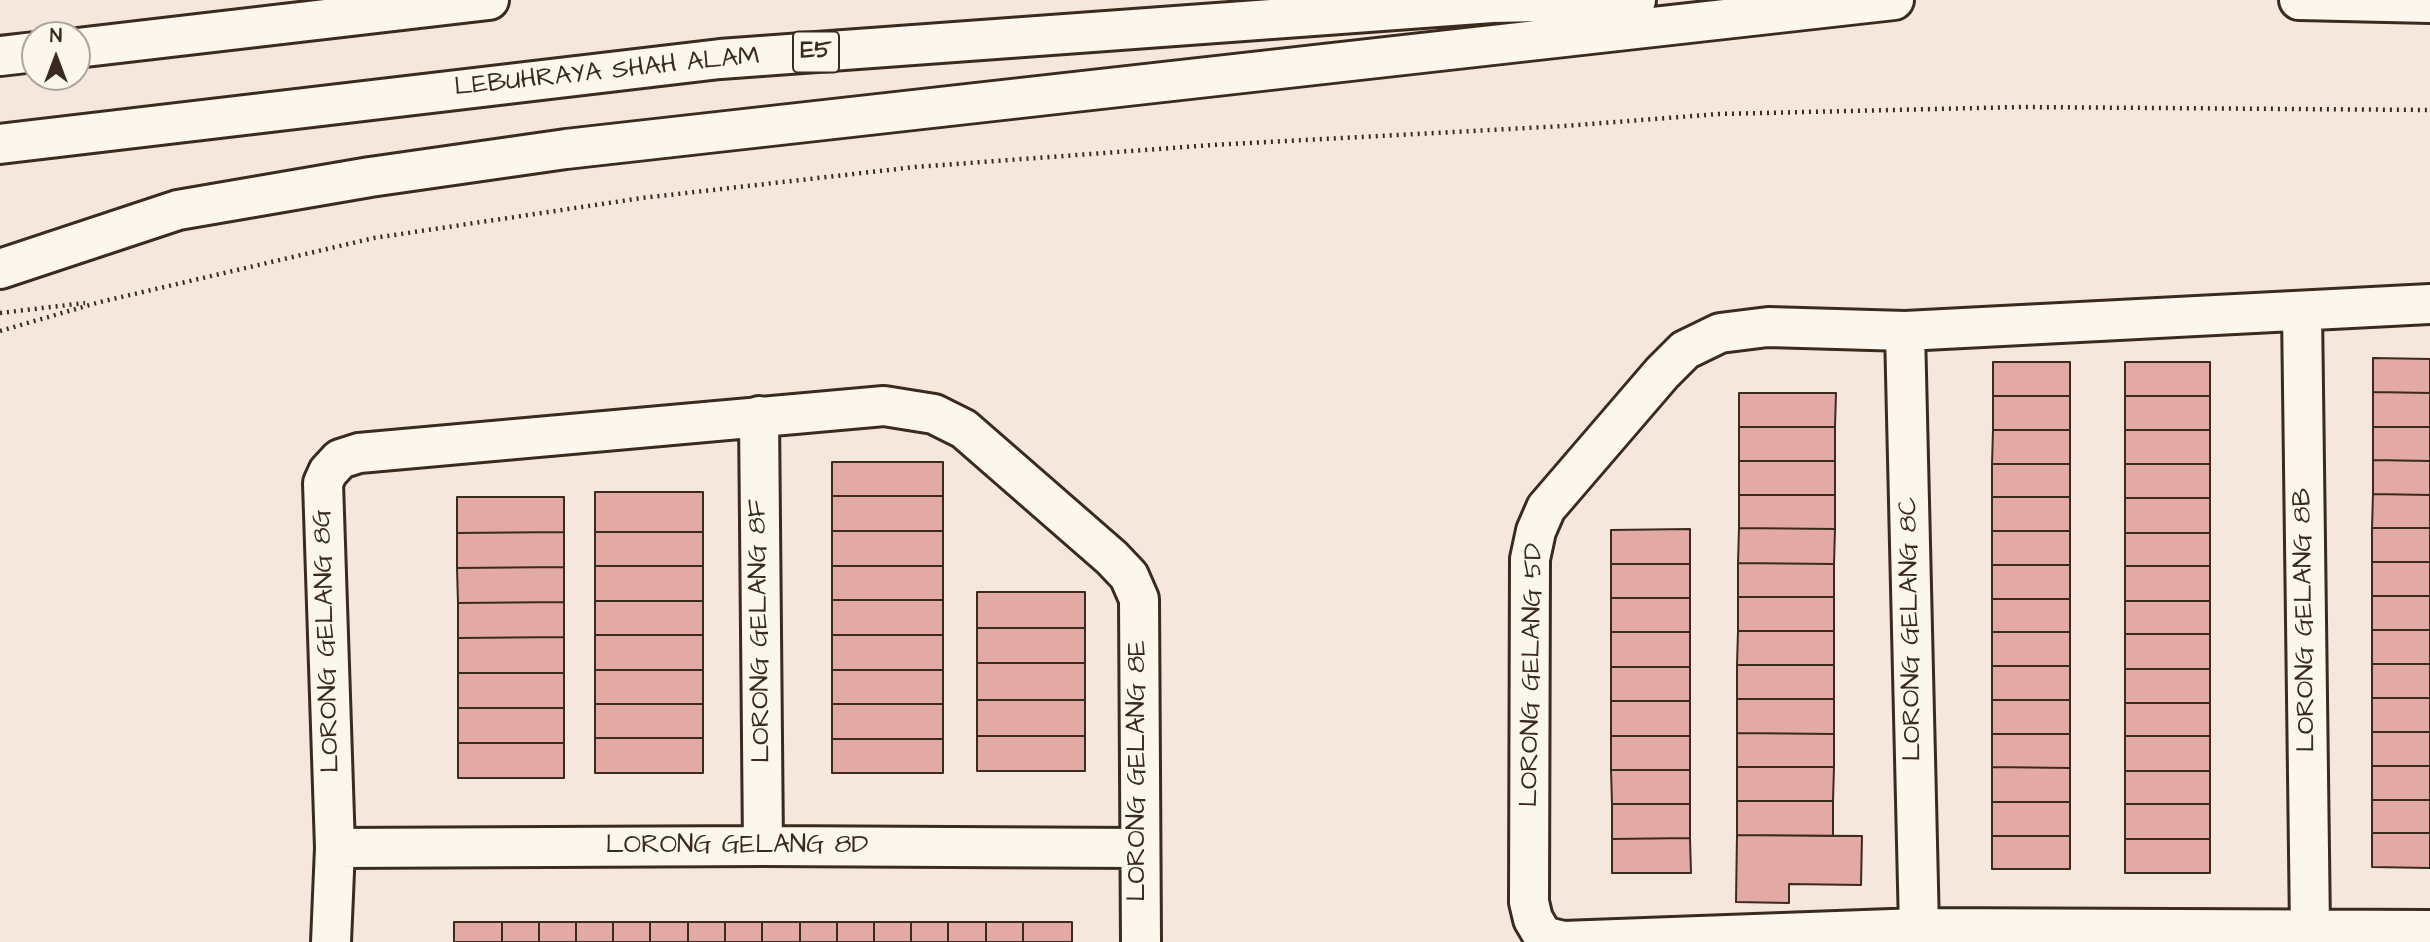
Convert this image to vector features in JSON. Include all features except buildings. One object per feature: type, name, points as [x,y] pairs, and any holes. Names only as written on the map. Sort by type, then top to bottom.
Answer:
[{"type":"main road","points":[[91,46],[489,0]]},
{"type":"main road","name":"LEBUHRAYA SHAH ALAM","points":[[0,144],[720,59],[1492,4],[1636,0]]},
{"type":"main road","points":[[0,269],[178,210],[383,175],[566,149],[1894,0]]},
{"type":"main road","points":[[2299,0],[2430,3]]},
{"type":"main road","points":[[0,56],[21,54]]},
{"type":"main road","name":"LORONG GELANG 5D","points":[[1919,928],[1563,942],[1543,936],[1533,919],[1529,902],[1530,559],[1536,531],[1546,508],[1662,373],[1685,350],[1720,333],[1768,327],[1905,331],[2430,303]]},
{"type":"main road","name":"LORONG GELANG 8B","points":[[2302,311],[2310,929]]},
{"type":"main road","name":"LORONG GELANG 8C","points":[[1905,331],[1919,928]]},
{"type":"main road","name":"LORONG GELANG 8E","points":[[759,416],[884,406],[934,414],[964,429],[1112,558],[1129,576],[1139,599],[1141,942]]},
{"type":"main road","name":"LORONG GELANG 8G","points":[[335,848],[323,483],[328,472],[340,459],[359,453],[759,416]]},
{"type":"main road","name":"LORONG GELANG 8F","points":[[759,416],[763,846]]},
{"type":"main road","points":[[331,942],[335,848]]},
{"type":"main road","name":"LORONG GELANG 8D","points":[[335,848],[1139,848]]},
{"type":"main road","points":[[1919,928],[2430,930]]},
{"type":"path","points":[[0,331],[100,302],[374,238],[642,198],[915,167],[1199,146],[1564,126],[1719,114],[2021,107],[2430,110]]},
{"type":"path","points":[[0,313],[100,302]]}]
